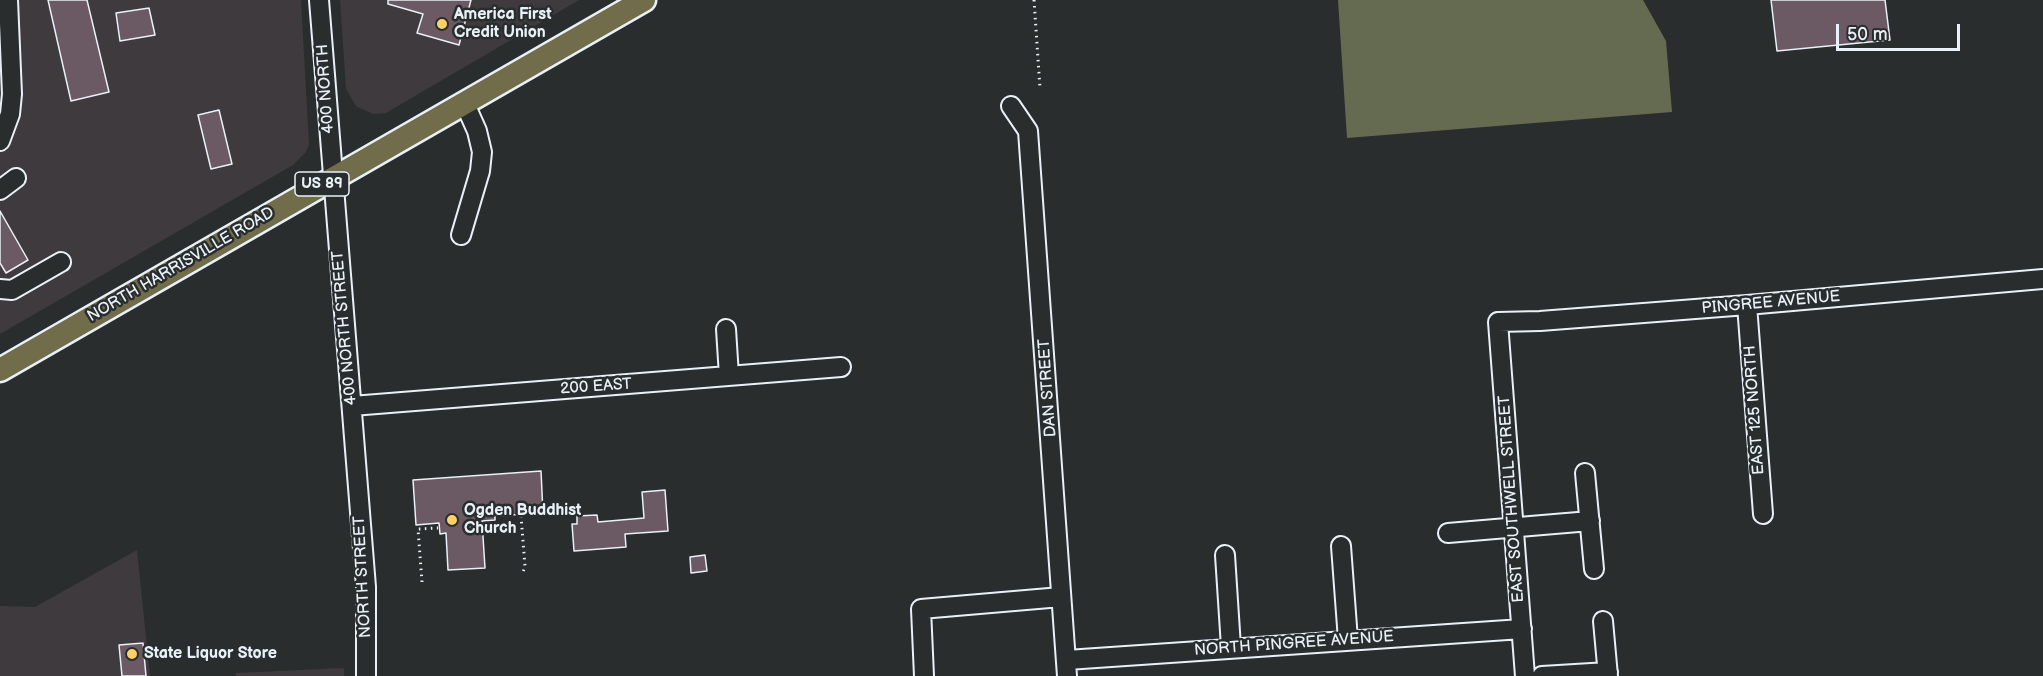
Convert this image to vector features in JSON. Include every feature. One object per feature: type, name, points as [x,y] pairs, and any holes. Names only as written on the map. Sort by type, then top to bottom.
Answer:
[{"type":"main road","name":"NORTH HARRISVILLE ROAD","points":[[0,370],[644,0]]},
{"type":"street","points":[[0,141],[8,122],[12,94],[8,0]]},
{"type":"street","name":"400 NORTH","points":[[319,0],[332,178]]},
{"type":"street","points":[[461,235],[480,171],[482,152],[477,131],[465,104]]},
{"type":"street","name":"DAN STREET","points":[[1011,106],[1029,131],[1067,668]]},
{"type":"street","points":[[0,190],[16,177]]},
{"type":"street","name":"400 NORTH STREET","points":[[332,178],[358,478]]},
{"type":"street","points":[[0,290],[12,291],[61,262]]},
{"type":"street","name":"PINGREE AVENUE","points":[[1498,322],[1747,306],[2043,279]]},
{"type":"street","name":"EAST 125 NORTH","points":[[1747,306],[1763,514]]},
{"type":"street","name":"EAST SOUTHWELL STREET","points":[[1498,322],[1525,676]]},
{"type":"street","points":[[726,329],[729,376]]},
{"type":"street","name":"200 EAST","points":[[352,406],[840,367]]},
{"type":"street","points":[[1586,473],[1593,568]]},
{"type":"street","name":"NORTH STREET","points":[[358,478],[366,587],[366,676]]},
{"type":"street","points":[[1448,533],[1590,521]]},
{"type":"street","points":[[1341,546],[1348,640]]},
{"type":"street","points":[[1225,555],[1231,647]]},
{"type":"street","points":[[924,676],[921,609],[1061,597]]},
{"type":"street","points":[[1542,676],[1608,674],[1603,621]]},
{"type":"street","name":"NORTH PINGREE AVENUE","points":[[1067,668],[1231,647],[1522,629]]},
{"type":"path","points":[[1034,0],[1040,88]]},
{"type":"path","points":[[521,516],[525,566],[522,576]]},
{"type":"path","points":[[422,582],[418,529],[438,528]]},
{"type":"shaded area","points":[[0,0],[301,0],[309,144],[306,152],[293,165],[0,334]]},
{"type":"shaded area","points":[[340,0],[579,0],[386,113],[373,114],[356,106],[346,89]]},
{"type":"shaded area","points":[[137,550],[150,676],[0,676],[0,606],[35,607]]},
{"type":"shaded area","points":[[344,668],[344,676],[236,676],[235,673]]},
{"type":"green space","points":[[1338,0],[1643,0],[1666,41],[1672,112],[1347,138]]},
{"type":"building","points":[[48,0],[87,0],[109,92],[71,101]]},
{"type":"building","name":"America First Credit Union","points":[[388,0],[471,0],[459,45],[417,33],[423,14],[388,4]]},
{"type":"building","points":[[1771,0],[1885,0],[1890,40],[1777,51]]},
{"type":"building","points":[[149,8],[155,35],[120,41],[116,13]]},
{"type":"building","points":[[219,110],[232,164],[211,169],[198,115]]},
{"type":"building","points":[[0,211],[28,260],[6,273],[0,263]]},
{"type":"building","name":"Ogden Buddhist Church","points":[[541,471],[543,513],[495,516],[495,520],[482,521],[485,568],[448,570],[446,533],[440,534],[439,523],[416,525],[413,480]]},
{"type":"building","points":[[665,490],[668,531],[625,534],[626,547],[574,551],[572,524],[577,524],[577,516],[597,515],[598,522],[644,518],[642,492]]},
{"type":"building","points":[[705,555],[707,571],[691,573],[690,557]]},
{"type":"building","points":[[143,643],[146,676],[122,676],[119,645]]},
{"type":"place","name":"America First Credit Union","points":[[442,24]]},
{"type":"place","name":"Ogden Buddhist Church","points":[[452,520]]},
{"type":"place","name":"State Liquor Store","points":[[132,654]]}]
